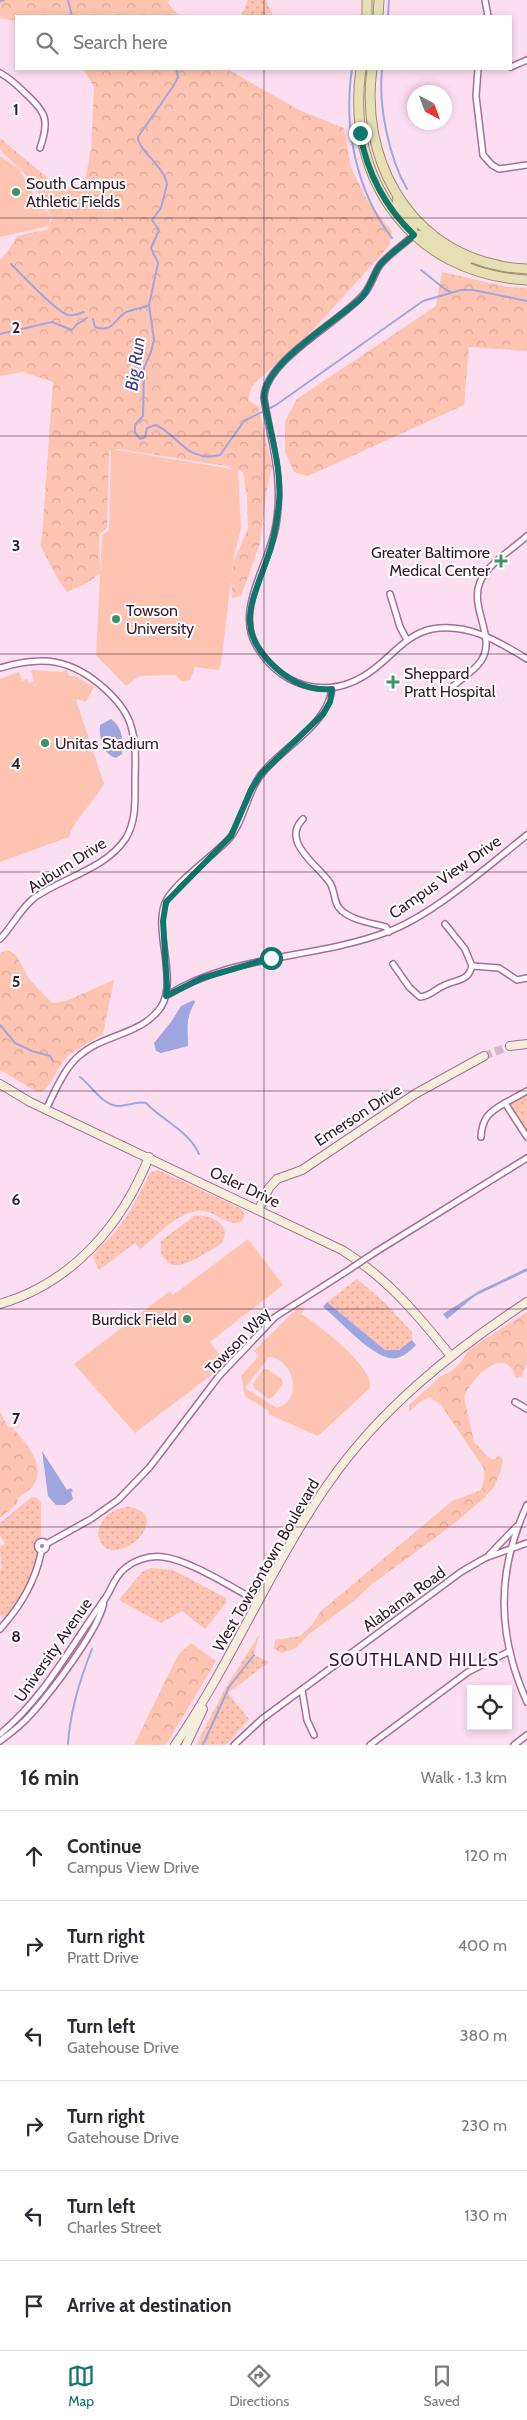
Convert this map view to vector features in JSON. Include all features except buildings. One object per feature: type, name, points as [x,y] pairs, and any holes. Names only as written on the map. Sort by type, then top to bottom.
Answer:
[{"type":"main road","points":[[367,0],[367,15]]},
{"type":"main road","points":[[378,15],[379,0]]},
{"type":"main road","points":[[361,70],[358,112],[367,162],[382,196],[401,222],[414,235],[443,257],[459,265],[480,273],[527,280]]},
{"type":"main road","points":[[372,70],[369,108],[373,138],[382,165],[398,197],[417,220],[436,237],[455,249],[496,265],[527,269]]},
{"type":"main road","points":[[398,197],[396,204],[412,226],[414,235]]},
{"type":"main road","points":[[414,235],[424,236],[460,258],[468,261],[480,260]]},
{"type":"street","points":[[485,0],[488,15]]},
{"type":"street","points":[[512,67],[527,60]]},
{"type":"street","points":[[478,70],[476,96],[483,155],[492,165],[499,168],[527,165]]},
{"type":"street","points":[[0,73],[8,77],[40,106],[46,121],[40,148]]},
{"type":"street","points":[[414,235],[380,265],[368,289],[359,300],[301,346],[278,368],[266,388],[265,403],[278,468],[279,503],[271,548],[251,603],[250,631],[257,647],[264,656],[290,678],[312,688],[332,689],[369,673],[407,640],[422,632],[441,628],[468,629],[527,659]]},
{"type":"street","points":[[452,687],[480,663],[485,654],[485,636],[477,599],[481,580],[492,567],[527,536]]},
{"type":"street","points":[[390,594],[400,627],[407,640]]},
{"type":"street","name":"Auburn Drive","points":[[0,668],[26,661],[42,660],[66,664],[81,670],[108,691],[124,710],[131,725],[136,752],[135,811],[133,822],[125,840],[112,854],[34,899],[0,939]]},
{"type":"street","points":[[166,996],[163,921],[166,902],[231,836],[256,781],[269,765],[323,714],[330,702],[332,689]]},
{"type":"street","points":[[303,819],[296,830],[297,843],[332,885],[339,908],[353,918],[386,927],[389,932]]},
{"type":"street","name":"Campus View Drive","points":[[46,1109],[67,1069],[80,1055],[147,1020],[157,1011],[166,996],[193,981],[216,973],[389,932],[434,905],[527,835]]},
{"type":"street","points":[[393,964],[410,988],[420,997],[433,994],[444,985],[461,982],[467,977],[472,966],[465,948],[445,924]]},
{"type":"street","points":[[472,966],[498,968],[517,980],[527,978]]},
{"type":"street","points":[[510,1046],[527,1044]]},
{"type":"street","name":"Emerson Drive","points":[[259,1209],[277,1179],[302,1170],[415,1094],[484,1056]]},
{"type":"street","name":"Osler Drive","points":[[0,1084],[46,1109],[331,1244],[372,1270],[406,1302],[450,1355]]},
{"type":"street","points":[[481,1137],[485,1117],[492,1110],[527,1091]]},
{"type":"street","points":[[505,1103],[527,1138]]},
{"type":"street","points":[[0,1304],[52,1280],[90,1250],[123,1210],[137,1185],[149,1157]]},
{"type":"street","name":"Towson Way","points":[[48,1542],[101,1513],[138,1480],[219,1376],[256,1340],[275,1317],[527,1158]]},
{"type":"street","name":"West Towsontown Boulevard","points":[[186,1745],[213,1686],[305,1518],[338,1471],[392,1408],[450,1355],[527,1302]]},
{"type":"street","points":[[515,1402],[527,1409]]},
{"type":"street","points":[[527,1505],[511,1548],[504,1603],[508,1652],[527,1702]]},
{"type":"street","points":[[485,1558],[518,1525]]},
{"type":"street","name":"Alabama Road","points":[[234,1745],[262,1719],[461,1572],[485,1558],[527,1543]]},
{"type":"street","points":[[0,1629],[24,1597],[36,1573],[40,1551]]},
{"type":"street","name":"University Avenue","points":[[0,1734],[17,1720],[44,1690],[122,1571],[138,1560],[155,1556],[181,1562],[259,1602]]},
{"type":"street","name":"University Avenue","points":[[0,1742],[31,1715],[46,1696],[99,1621],[104,1600]]},
{"type":"street","points":[[370,1745],[468,1672],[508,1652]]},
{"type":"street","name":"West Towsontown Boulevard","points":[[174,1745],[213,1686]]},
{"type":"street","points":[[302,1690],[307,1720],[314,1735]]},
{"type":"street","points":[[514,1745],[527,1735]]},
{"type":"green space","points":[[0,0],[169,0],[168,3],[178,15],[15,15],[15,21],[0,18]]},
{"type":"green space","points":[[248,0],[266,0],[273,15],[241,15]]},
{"type":"green space","points":[[84,70],[229,70],[299,110],[344,128],[351,168],[367,200],[392,231],[389,246],[313,330],[252,386],[248,400],[258,406],[272,467],[267,488],[260,544],[241,596],[232,598],[231,579],[234,561],[248,528],[247,497],[243,472],[226,466],[119,449],[109,451],[107,528],[99,535],[100,573],[89,582],[67,592],[40,545],[53,382],[23,372],[0,376],[0,260],[9,250],[17,236],[48,229],[52,218],[29,178],[0,150],[0,138],[50,180],[74,188],[84,185],[91,150],[94,87]]},
{"type":"green space","name":"South Campus Athletic Fields","points":[[0,156],[19,169],[38,202],[51,216],[49,226],[0,237]]},
{"type":"green space","points":[[442,272],[508,287],[527,288],[527,351],[469,347],[464,405],[308,476],[294,472],[285,452],[285,421],[297,399],[436,306]]},
{"type":"green space","points":[[111,449],[238,470],[241,529],[234,556],[221,664],[218,670],[195,667],[190,680],[182,681],[175,675],[139,676],[126,686],[96,655],[102,535],[109,530]]},
{"type":"green space","name":"Unitas Stadium","points":[[31,670],[61,672],[67,670],[69,676],[75,676],[94,687],[86,702],[76,700],[104,784],[74,825],[69,837],[0,862],[0,679],[19,672],[22,681],[27,679],[29,683],[34,681]]},
{"type":"green space","points":[[7,950],[16,955],[29,979],[52,1003],[66,1001],[114,980],[103,1034],[69,1055],[41,1092],[34,1090],[0,1070],[0,953]]},
{"type":"green space","points":[[527,1093],[527,1136],[507,1104]]},
{"type":"green space","points":[[158,1170],[240,1208],[245,1215],[242,1221],[232,1223],[204,1211],[189,1213],[167,1226],[140,1249],[135,1243],[99,1270],[93,1257],[95,1253],[116,1231],[126,1217],[150,1173]]},
{"type":"green space","points":[[194,1216],[213,1219],[223,1226],[225,1231],[221,1244],[184,1264],[171,1264],[161,1254],[161,1241]]},
{"type":"green space","name":"Burdick Field","points":[[248,1239],[283,1285],[210,1342],[226,1364],[135,1433],[74,1364],[170,1291],[173,1295]]},
{"type":"green space","points":[[357,1279],[384,1302],[412,1332],[412,1340],[397,1350],[385,1350],[327,1302]]},
{"type":"green space","points":[[299,1306],[305,1309],[301,1314],[332,1337],[356,1360],[370,1381],[369,1389],[318,1436],[268,1414],[269,1411],[245,1396],[241,1376],[259,1356],[254,1351]],"holes":[[[269,1357],[278,1359],[290,1372],[293,1389],[291,1397],[285,1404],[277,1408],[245,1388]]]},
{"type":"green space","points":[[527,1312],[527,1363],[521,1377],[516,1378],[508,1365],[502,1363],[495,1364],[482,1372],[470,1385],[464,1397],[474,1442],[490,1459],[495,1459],[499,1455],[503,1460],[494,1487],[451,1526],[372,1584],[354,1601],[309,1634],[296,1648],[282,1653],[274,1649],[275,1640],[300,1636],[312,1625],[320,1612],[452,1501],[481,1490],[485,1476],[483,1467],[441,1405],[430,1397],[421,1401],[409,1412],[409,1405],[441,1376],[450,1372],[461,1362],[468,1350]]},
{"type":"green space","points":[[263,1369],[267,1369],[282,1379],[283,1384],[273,1397],[268,1399],[254,1388],[253,1384]]},
{"type":"green space","points":[[0,1412],[8,1427],[13,1428],[29,1447],[38,1470],[33,1486],[18,1498],[17,1504],[0,1518]]},
{"type":"green space","points":[[32,1497],[37,1498],[41,1503],[41,1539],[36,1545],[39,1552],[24,1590],[2,1623],[3,1617],[0,1615],[0,1570],[2,1569],[0,1546],[5,1544],[0,1535],[0,1523]]},
{"type":"green space","points":[[130,1507],[143,1513],[147,1522],[144,1532],[125,1548],[113,1550],[104,1546],[98,1534],[105,1518],[113,1511]]},
{"type":"green space","points":[[151,1568],[173,1570],[226,1598],[226,1603],[205,1629],[182,1611],[161,1623],[119,1600],[142,1572]]},
{"type":"green space","points":[[259,1635],[254,1655],[269,1662],[228,1693],[249,1719],[226,1745],[196,1745],[225,1689]]},
{"type":"green space","points":[[191,1643],[216,1661],[166,1745],[134,1745],[178,1655]]},
{"type":"water","points":[[111,719],[118,726],[122,739],[122,754],[116,758],[107,753],[100,735],[100,725]]},
{"type":"water","points":[[194,1000],[188,1023],[188,1046],[161,1053],[156,1051],[154,1043],[181,1006]]},
{"type":"water","points":[[527,1268],[527,1271],[475,1296],[447,1319],[443,1314],[479,1291]]},
{"type":"water","points":[[327,1302],[385,1350],[399,1350],[412,1340],[416,1345],[410,1351],[397,1358],[388,1358],[379,1354],[358,1339],[323,1307]]},
{"type":"water","points":[[42,1451],[67,1490],[71,1488],[73,1491],[71,1492],[73,1499],[65,1505],[56,1505],[48,1496]]},
{"type":"waterway","name":"Big Run","points":[[0,1],[4,0]]},
{"type":"waterway","name":"Big Run","points":[[68,0],[72,15]]},
{"type":"waterway","points":[[388,15],[389,0]]},
{"type":"waterway","name":"Big Run","points":[[176,70],[178,77],[174,85],[138,137],[142,147],[165,177],[167,184],[161,208],[152,220],[159,230],[151,248],[158,263],[149,305],[154,340],[144,368],[143,416],[135,425],[135,432],[140,439],[145,437],[147,428],[156,425],[191,452],[208,456],[220,455],[244,421],[276,405],[423,301],[461,290],[473,290],[527,301]]},
{"type":"waterway","points":[[352,70],[349,113],[355,157],[369,200],[392,238]]},
{"type":"waterway","points":[[382,70],[383,115],[386,131],[395,162],[407,189]]},
{"type":"waterway","points":[[11,264],[39,292],[63,312],[68,315],[84,312]]},
{"type":"waterway","points":[[421,270],[451,292]]},
{"type":"waterway","points":[[93,319],[95,327],[107,328],[124,313],[149,305]]},
{"type":"waterway","points":[[0,334],[52,322],[72,330],[87,318]]},
{"type":"waterway","points":[[0,1025],[15,1043],[32,1051],[50,1056],[53,1061]]},
{"type":"waterway","points":[[80,1077],[102,1099],[112,1105],[146,1103],[189,1139],[199,1154]]},
{"type":"waterway","points":[[68,1744],[76,1695],[92,1649]]},
{"type":"waterway","points":[[203,1745],[229,1687],[254,1655]]},
{"type":"tunnel","points":[[484,1056],[510,1046]]},
{"type":"place","name":"South Campus Athletic Fields","points":[[16,192]]},
{"type":"place","name":"Greater Baltimore Medical Center","points":[[501,561]]},
{"type":"place","name":"Towson University","points":[[116,619]]},
{"type":"place","name":"Sheppard Pratt Hospital","points":[[393,682]]},
{"type":"place","name":"Unitas Stadium","points":[[45,743]]},
{"type":"place","name":"Burdick Field","points":[[187,1319]]},
{"type":"district","name":"SOUTHLAND HILLS","points":[[414,1660]]},
{"type":"route","points":[[271,958],[193,981],[166,996],[163,921],[166,902],[227,841],[238,824],[251,790],[261,774],[323,714],[330,702],[332,689],[318,689],[296,682],[284,675],[268,661],[254,642],[250,631],[249,610],[271,548],[279,503],[278,468],[264,398],[268,383],[288,357],[363,296],[380,265],[414,235],[401,222],[382,196],[369,170],[360,133]]}]
